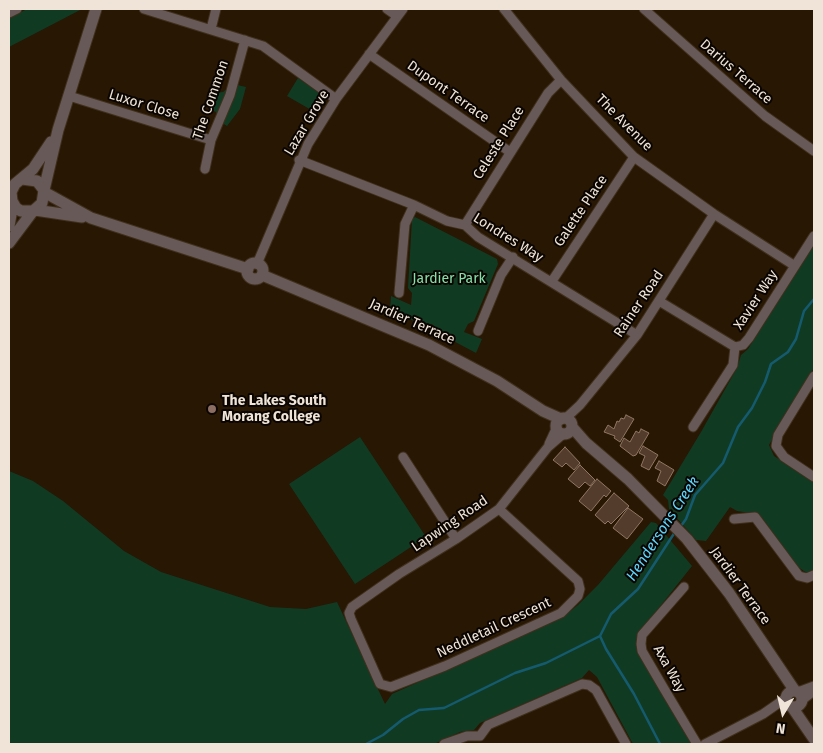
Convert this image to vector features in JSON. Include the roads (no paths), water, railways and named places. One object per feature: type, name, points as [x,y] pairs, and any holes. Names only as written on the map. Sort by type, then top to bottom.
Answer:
[{"type":"street","points":[[9,13],[17,9]]},
{"type":"street","points":[[9,243],[34,210],[42,203],[58,130],[96,9]]},
{"type":"street","points":[[144,9],[263,46],[336,99]]},
{"type":"street","points":[[211,29],[216,9]]},
{"type":"street","points":[[387,9],[400,13]]},
{"type":"street","name":"The Avenue","points":[[504,9],[561,80],[634,157],[714,214],[795,266]]},
{"type":"street","name":"Darius Terrace","points":[[644,9],[765,116],[814,151]]},
{"type":"street","name":"Lazar Grove","points":[[256,269],[299,160],[336,99],[400,13]]},
{"type":"street","name":"The Common","points":[[204,169],[211,140],[230,95],[245,40]]},
{"type":"street","name":"Dupont Terrace","points":[[369,54],[510,152]]},
{"type":"street","name":"Celeste Place","points":[[465,226],[548,93],[561,80]]},
{"type":"street","name":"Luxor Close","points":[[68,96],[211,140]]},
{"type":"street","points":[[9,226],[12,187],[17,180],[33,169],[58,130]]},
{"type":"street","name":"Galette Place","points":[[552,281],[634,157]]},
{"type":"street","name":"Londres Way","points":[[299,160],[414,205],[447,221],[465,226],[478,237],[637,335]]},
{"type":"street","points":[[17,180],[37,181],[44,191]]},
{"type":"street","name":"Jardier Terrace","points":[[44,191],[91,218]]},
{"type":"street","points":[[11,201],[22,211],[34,210]]},
{"type":"street","points":[[399,293],[405,224],[414,205]]},
{"type":"street","name":"Jardier Terrace","points":[[34,210],[91,218],[256,269],[429,345],[497,381],[543,411],[586,442],[628,480],[687,539],[729,593],[778,669],[814,739]]},
{"type":"street","name":"Rainer Road","points":[[564,426],[637,335],[714,214]]},
{"type":"street","name":"Xavier Way","points":[[693,427],[734,364],[735,347],[743,345],[749,338],[814,236]]},
{"type":"street","points":[[478,331],[501,275],[513,257]]},
{"type":"street","points":[[659,301],[735,347]]},
{"type":"street","points":[[814,376],[778,435],[776,446],[784,457],[814,477]]},
{"type":"street","name":"Lapwing Road","points":[[352,607],[499,509],[564,426]]},
{"type":"street","points":[[403,457],[456,539]]},
{"type":"street","name":"Neddletail Crescent","points":[[352,607],[351,619],[380,684],[391,688],[561,613],[578,596],[580,589],[578,581],[499,509]]},
{"type":"street","points":[[734,519],[749,516],[758,519],[797,574],[804,578],[814,576]]},
{"type":"street","name":"Axa Way","points":[[684,586],[642,635],[641,644],[663,687],[697,744]]},
{"type":"street","points":[[444,744],[467,736],[481,740],[488,725],[578,685],[586,684],[596,690],[626,744]]},
{"type":"street","points":[[794,699],[814,686]]},
{"type":"street","points":[[705,744],[763,714],[814,691]]},
{"type":"waterway","name":"Hendersons Creek","points":[[681,526],[686,519],[695,495],[723,463],[738,427],[752,408],[765,382],[771,364],[788,352],[796,339],[804,311],[814,299]]},
{"type":"waterway","name":"Hendersons Creek","points":[[660,744],[634,694],[600,636],[611,614],[638,589],[675,532]]},
{"type":"waterway","points":[[366,744],[383,735],[403,719],[419,710],[444,708],[515,673],[546,663],[600,636]]},
{"type":"place","name":"The Lakes South Morang College","points":[[212,409]]},
{"type":"park label","name":"Jardier Park","points":[[449,279]]}]
